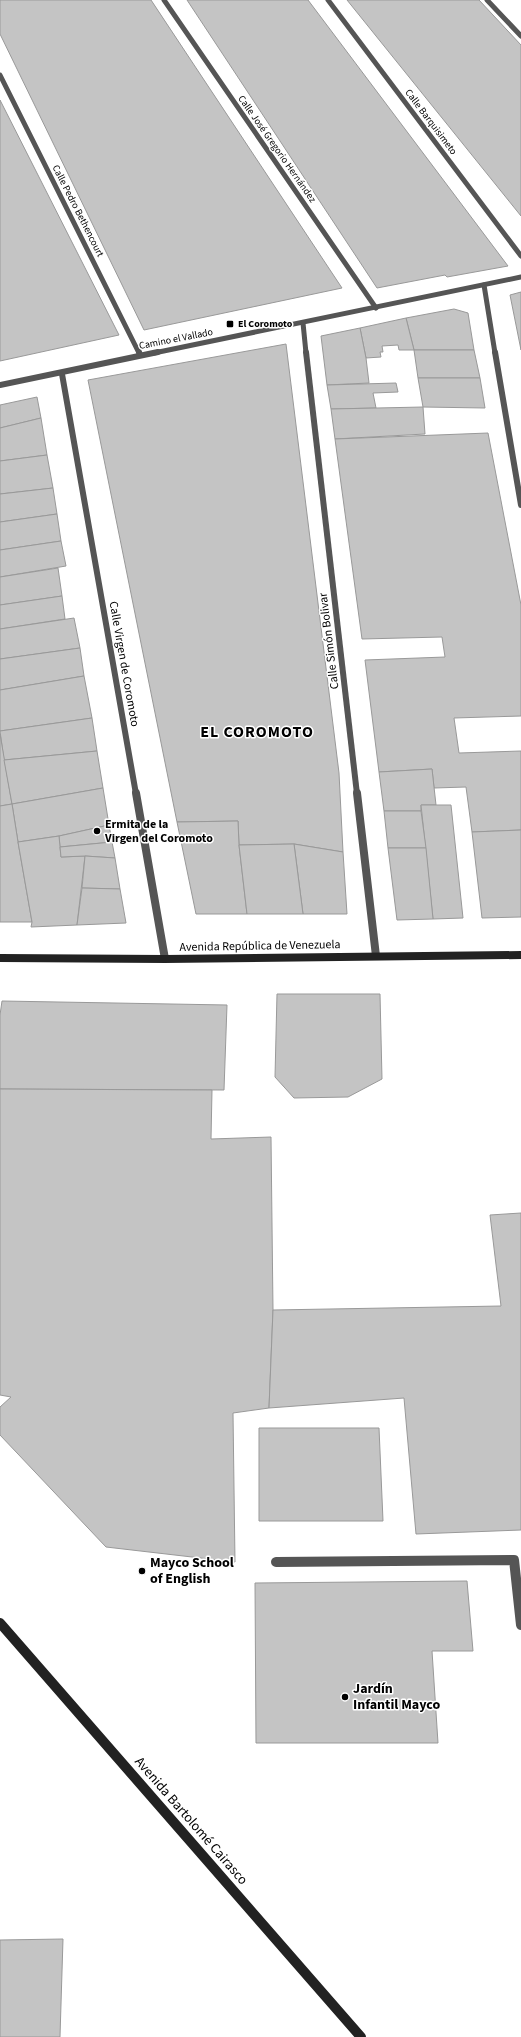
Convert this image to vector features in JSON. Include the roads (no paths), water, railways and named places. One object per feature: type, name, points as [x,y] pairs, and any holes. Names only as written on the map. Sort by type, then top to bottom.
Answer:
[{"type":"street","name":"Calle José Gregorio Hernández","points":[[164,0],[376,308]]},
{"type":"street","name":"Calle Barquisimeto","points":[[328,0],[521,256]]},
{"type":"street","points":[[487,0],[521,36]]},
{"type":"street","name":"Calle Pedro Bethencourt","points":[[0,75],[140,356]]},
{"type":"street","name":"Camino el Vallado","points":[[0,385],[62,374],[140,356],[521,277]]},
{"type":"street","points":[[484,285],[521,505]]},
{"type":"street","name":"Calle Simón Bolivar","points":[[304,323],[376,956]]},
{"type":"street","name":"Calle Virgen de Coromoto","points":[[62,374],[165,959]]},
{"type":"street","name":"Avenida República de Venezuela","points":[[0,958],[165,959],[521,955]]},
{"type":"street","points":[[276,1562],[514,1560],[521,1625]]},
{"type":"street","name":"Avenida Bartolomé Cairasco","points":[[0,1622],[361,2037]]},
{"type":"place","name":"El Coromoto","points":[[230,324]]},
{"type":"place","name":"Ermita de la Virgen del Coromoto","points":[[97,831]]},
{"type":"place","name":"Mayco School of English","points":[[142,1571]]},
{"type":"place","name":"Jardín Infantil Mayco","points":[[345,1697]]},
{"type":"district","name":"EL COROMOTO","points":[[257,732]]}]
